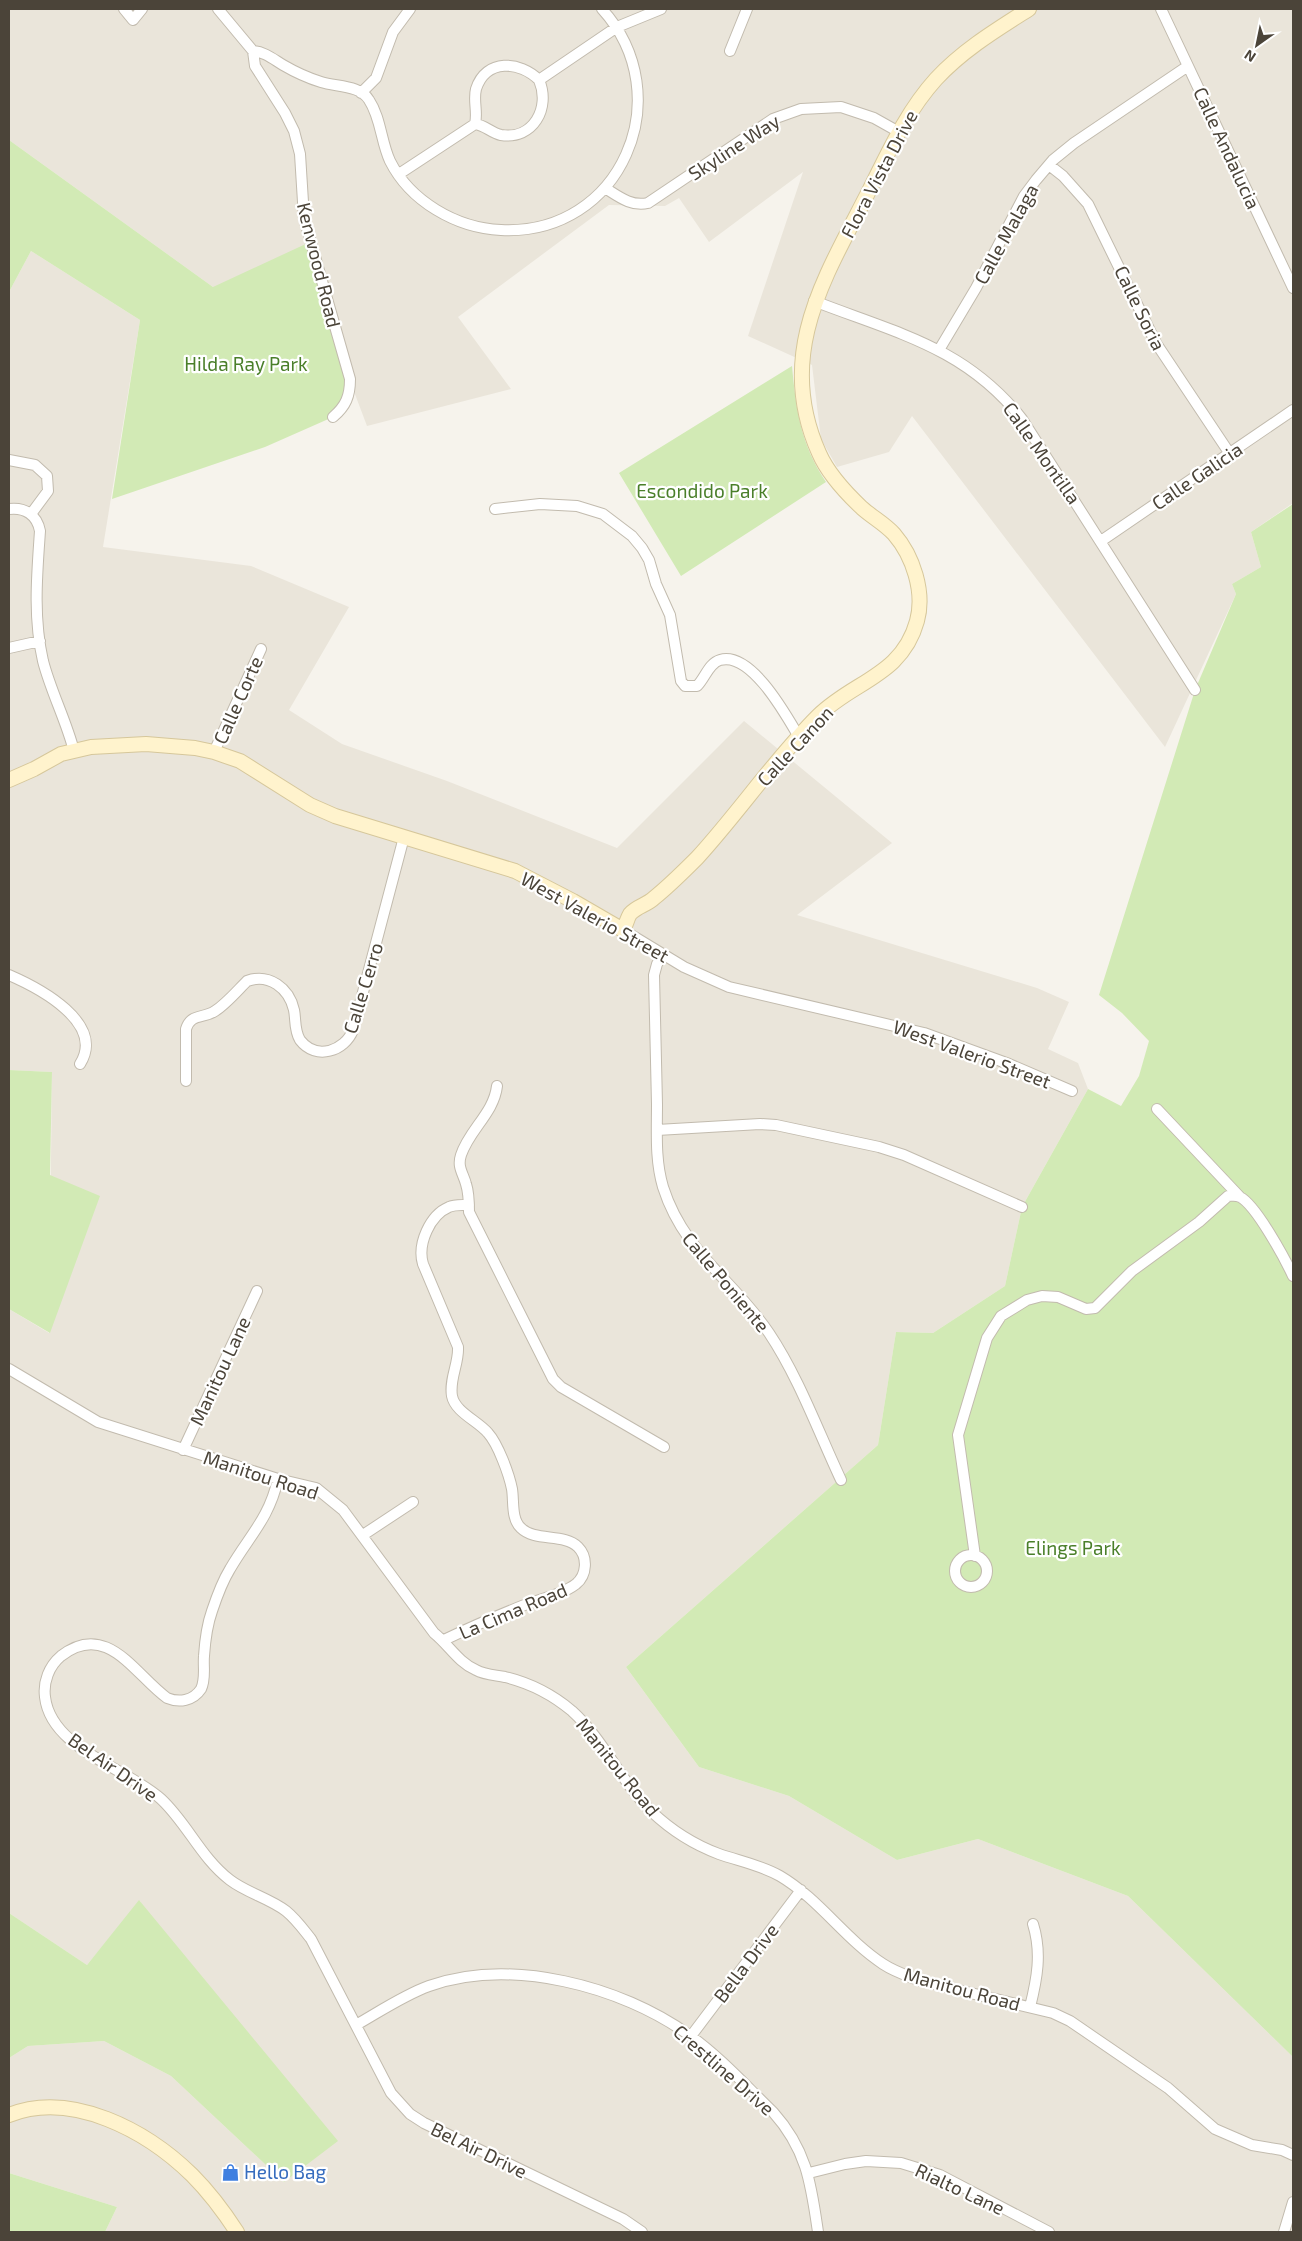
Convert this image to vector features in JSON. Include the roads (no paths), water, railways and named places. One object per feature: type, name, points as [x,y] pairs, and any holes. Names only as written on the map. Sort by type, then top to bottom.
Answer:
[{"type":"street","points":[[124,9],[133,20],[142,9]]},
{"type":"street","name":"Kenwood Road","points":[[218,9],[253,51],[255,66],[285,113],[294,131],[300,154],[304,218],[320,281],[349,372],[348,398],[339,412],[332,417]]},
{"type":"street","points":[[361,93],[376,78],[393,32],[410,9]]},
{"type":"street","points":[[253,51],[266,54],[302,74],[322,82],[356,89],[369,100],[375,112],[386,149],[399,174],[423,201],[447,216],[466,224],[500,230],[519,230],[553,223],[584,207],[605,188],[626,157],[633,138],[638,111],[635,70],[630,52],[617,27],[602,9]]},
{"type":"street","points":[[539,80],[617,27],[661,9]]},
{"type":"street","points":[[730,51],[747,9]]},
{"type":"street","name":"Flora Vista Drive","points":[[802,385],[804,343],[814,301],[899,132],[923,95],[955,61],[976,43],[1029,9]]},
{"type":"street","name":"Calle Andalucia","points":[[1161,9],[1293,288]]},
{"type":"street","points":[[399,174],[475,124],[477,116],[475,99],[477,88],[490,71],[500,66],[516,66],[521,67],[539,80],[544,96],[543,107],[539,118],[528,130],[517,134],[501,134],[475,124]]},
{"type":"street","name":"Calle Malaga","points":[[939,350],[976,288],[1024,196],[1049,165],[1074,143],[1188,66]]},
{"type":"street","name":"Skyline Way","points":[[605,188],[630,202],[636,204],[648,203],[773,119],[801,109],[841,108],[874,118],[899,132]]},
{"type":"street","name":"Calle Soria","points":[[1049,165],[1063,176],[1088,204],[1156,343],[1230,454]]},
{"type":"street","name":"Calle Montilla","points":[[814,301],[939,350],[976,373],[1012,406],[1101,541],[1195,690]]},
{"type":"street","name":"Calle Canon","points":[[624,928],[628,917],[638,907],[651,902],[696,858],[799,737],[827,708],[883,672],[895,661],[911,638],[919,607],[917,579],[901,543],[891,531],[847,493],[824,463],[810,428],[802,385]]},
{"type":"street","name":"Calle Galicia","points":[[1101,541],[1293,410]]},
{"type":"street","points":[[9,460],[36,465],[47,476],[48,491],[31,514]]},
{"type":"street","points":[[495,509],[540,504],[577,506],[603,514],[619,525],[642,548],[649,560],[656,584],[670,615],[681,682],[685,686],[697,686],[718,660],[734,660],[761,681],[799,737]]},
{"type":"street","points":[[9,509],[21,509],[31,514],[39,524],[36,586],[40,640],[50,683],[67,726],[74,751]]},
{"type":"street","points":[[9,648],[40,640]]},
{"type":"street","name":"Calle Corte","points":[[214,752],[261,649]]},
{"type":"street","name":"West Valerio Street","points":[[9,780],[61,754],[118,744],[195,748],[214,752],[240,761],[302,800],[332,815],[361,826],[515,872],[581,904],[624,928],[663,955],[692,971],[729,987],[924,1033],[1009,1064],[1072,1091]]},
{"type":"street","name":"Calle Cerro","points":[[186,1080],[186,1029],[188,1024],[195,1016],[216,1010],[247,981],[253,979],[269,980],[284,990],[293,1007],[297,1033],[308,1047],[320,1051],[332,1051],[348,1041],[353,1030],[404,838]]},
{"type":"street","name":"Calle Poniente","points":[[663,955],[657,964],[654,976],[656,1148],[663,1187],[682,1229],[693,1246],[737,1292],[769,1334],[788,1364],[841,1480]]},
{"type":"street","points":[[9,975],[40,992],[74,1016],[81,1026],[85,1039],[85,1053],[80,1064]]},
{"type":"street","points":[[497,1086],[493,1104],[461,1154],[459,1167],[466,1183],[469,1212],[553,1379],[561,1387],[664,1447]]},
{"type":"street","points":[[1157,1109],[1240,1197],[1266,1228],[1293,1276]]},
{"type":"street","points":[[657,1130],[760,1124],[776,1125],[879,1147],[904,1155],[1022,1208]]},
{"type":"street","points":[[976,1556],[958,1435],[988,1338],[1001,1316],[1027,1300],[1042,1296],[1058,1297],[1086,1309],[1095,1308],[1132,1271],[1198,1222],[1228,1196],[1240,1197]]},
{"type":"street","name":"La Cima Road","points":[[444,1640],[481,1622],[566,1590],[579,1580],[585,1566],[583,1556],[574,1543],[527,1533],[518,1525],[507,1472],[492,1438],[477,1422],[457,1406],[452,1395],[452,1384],[458,1361],[458,1347],[423,1264],[421,1252],[430,1226],[440,1212],[451,1206],[469,1205]]},
{"type":"street","name":"Manitou Lane","points":[[183,1450],[257,1291]]},
{"type":"street","name":"Manitou Road","points":[[9,1368],[98,1422],[183,1450],[314,1488],[344,1510],[434,1633],[444,1640],[455,1655],[476,1670],[525,1683],[556,1699],[586,1726],[639,1798],[652,1812],[683,1836],[719,1854],[761,1867],[801,1890],[868,1953],[902,1974],[921,1981],[1030,2007],[1070,2021],[1168,2088],[1215,2129],[1252,2145],[1282,2150],[1293,2155]]},
{"type":"street","name":"Bel Air Drive","points":[[278,1479],[265,1517],[230,1569],[220,1588],[206,1635],[203,1683],[197,1694],[192,1698],[180,1701],[167,1698],[122,1656],[113,1650],[94,1644],[74,1648],[58,1658],[47,1675],[44,1694],[47,1709],[56,1723],[76,1745],[150,1790],[174,1813],[207,1858],[223,1874],[245,1890],[286,1911],[300,1924],[311,1939],[391,2093],[410,2114],[424,2123],[623,2219],[642,2232]]},
{"type":"street","points":[[363,1535],[413,1502]]},
{"type":"street","name":"Bella Drive","points":[[691,2036],[801,1890]]},
{"type":"street","points":[[1030,2007],[1039,1964],[1033,1924]]},
{"type":"street","name":"Crestline Drive","points":[[356,2025],[429,1986],[472,1977],[507,1976],[541,1978],[568,1982],[620,1997],[668,2021],[691,2036],[773,2112],[784,2125],[796,2143],[809,2174],[818,2232]]},
{"type":"street","points":[[9,2115],[30,2109],[67,2108],[97,2116],[127,2129],[173,2159],[192,2175],[219,2206],[237,2232]]},
{"type":"street","name":"Rialto Lane","points":[[809,2174],[845,2164],[866,2161],[902,2163],[940,2176],[1049,2232]]},
{"type":"street","points":[[1284,2232],[1293,2202]]},
{"type":"place","name":"Hello Bag","points":[[230,2172]]},
{"type":"park label","name":"Hilda Ray Park","points":[[246,364]]},
{"type":"park label","name":"Escondido Park","points":[[702,491]]},
{"type":"park label","name":"Elings Park","points":[[1073,1548]]}]
